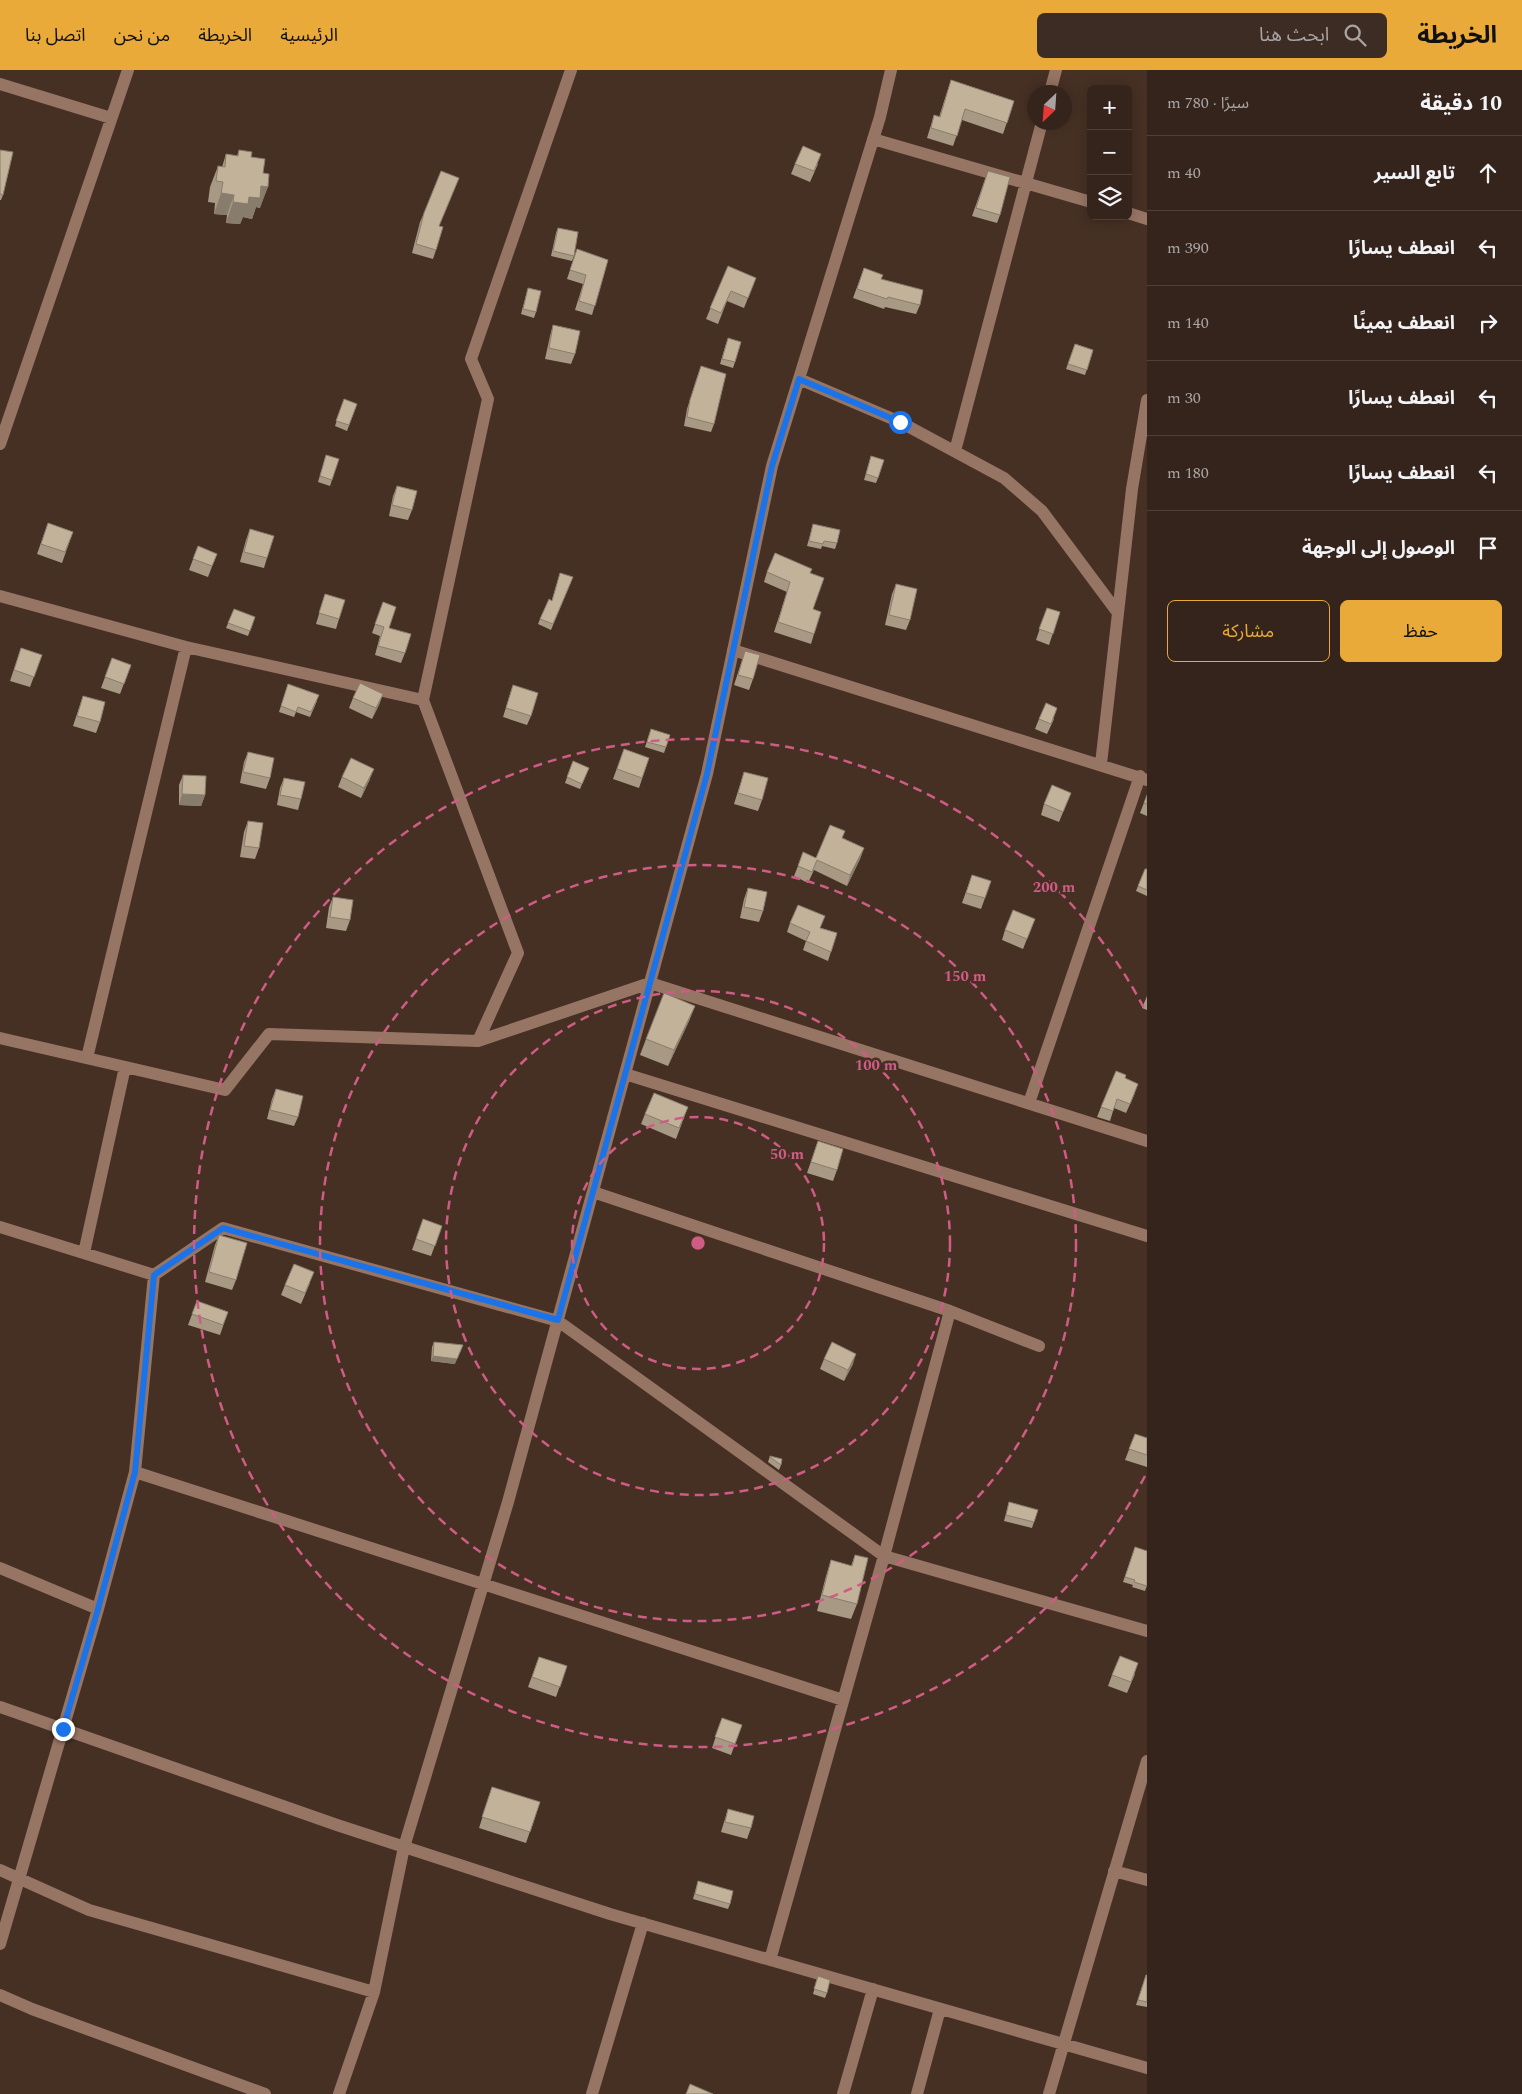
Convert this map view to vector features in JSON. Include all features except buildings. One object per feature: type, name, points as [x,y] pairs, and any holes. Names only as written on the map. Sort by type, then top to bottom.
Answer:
[{"type":"street","points":[[0,442],[128,70]]},
{"type":"street","points":[[478,1041],[518,953],[424,700],[488,399],[471,360],[571,70]]},
{"type":"street","points":[[339,2094],[374,1992],[404,1847],[508,1502],[707,774],[772,466],[880,117],[891,70]]},
{"type":"street","points":[[1052,85],[1056,70]]},
{"type":"street","points":[[0,84],[111,118]]},
{"type":"street","points":[[955,451],[1040,130]]},
{"type":"street","points":[[873,140],[1087,201]]},
{"type":"street","points":[[1132,214],[1147,219]]},
{"type":"street","points":[[799,379],[900,422],[1004,478],[1042,511],[1118,613]]},
{"type":"street","points":[[1101,764],[1132,490],[1147,400]]},
{"type":"street","points":[[0,596],[186,647],[424,700]]},
{"type":"street","points":[[87,1058],[186,647]]},
{"type":"street","points":[[733,650],[1144,778],[1028,1103]]},
{"type":"street","points":[[0,1038],[225,1090],[269,1034],[478,1041],[650,983],[1147,1141]]},
{"type":"street","points":[[84,1253],[125,1067]]},
{"type":"street","points":[[625,1074],[1147,1236]]},
{"type":"street","points":[[593,1192],[950,1311],[1039,1346]]},
{"type":"street","points":[[0,1227],[154,1275]]},
{"type":"street","points":[[154,1275],[223,1228],[558,1320],[884,1556],[1147,1631]]},
{"type":"street","points":[[0,1944],[98,1609],[135,1472],[154,1275]]},
{"type":"street","points":[[770,1960],[884,1556],[950,1311]]},
{"type":"street","points":[[135,1472],[843,1700]]},
{"type":"street","points":[[0,1568],[98,1609]]},
{"type":"street","points":[[0,1707],[404,1847],[643,1923],[1147,2068]]},
{"type":"street","points":[[1049,2094],[1147,1761]]},
{"type":"street","points":[[0,1870],[89,1910],[374,1992]]},
{"type":"street","points":[[1114,1870],[1147,1880]]},
{"type":"street","points":[[592,2094],[643,1923]]},
{"type":"street","points":[[843,2094],[873,1989]]},
{"type":"street","points":[[0,1995],[32,2009],[265,2094]]},
{"type":"street","points":[[918,2094],[940,2008]]},
{"type":"route","points":[[63,1729],[135,1472],[154,1275],[223,1228],[558,1320],[707,774],[772,466],[799,379],[900,422]]}]
